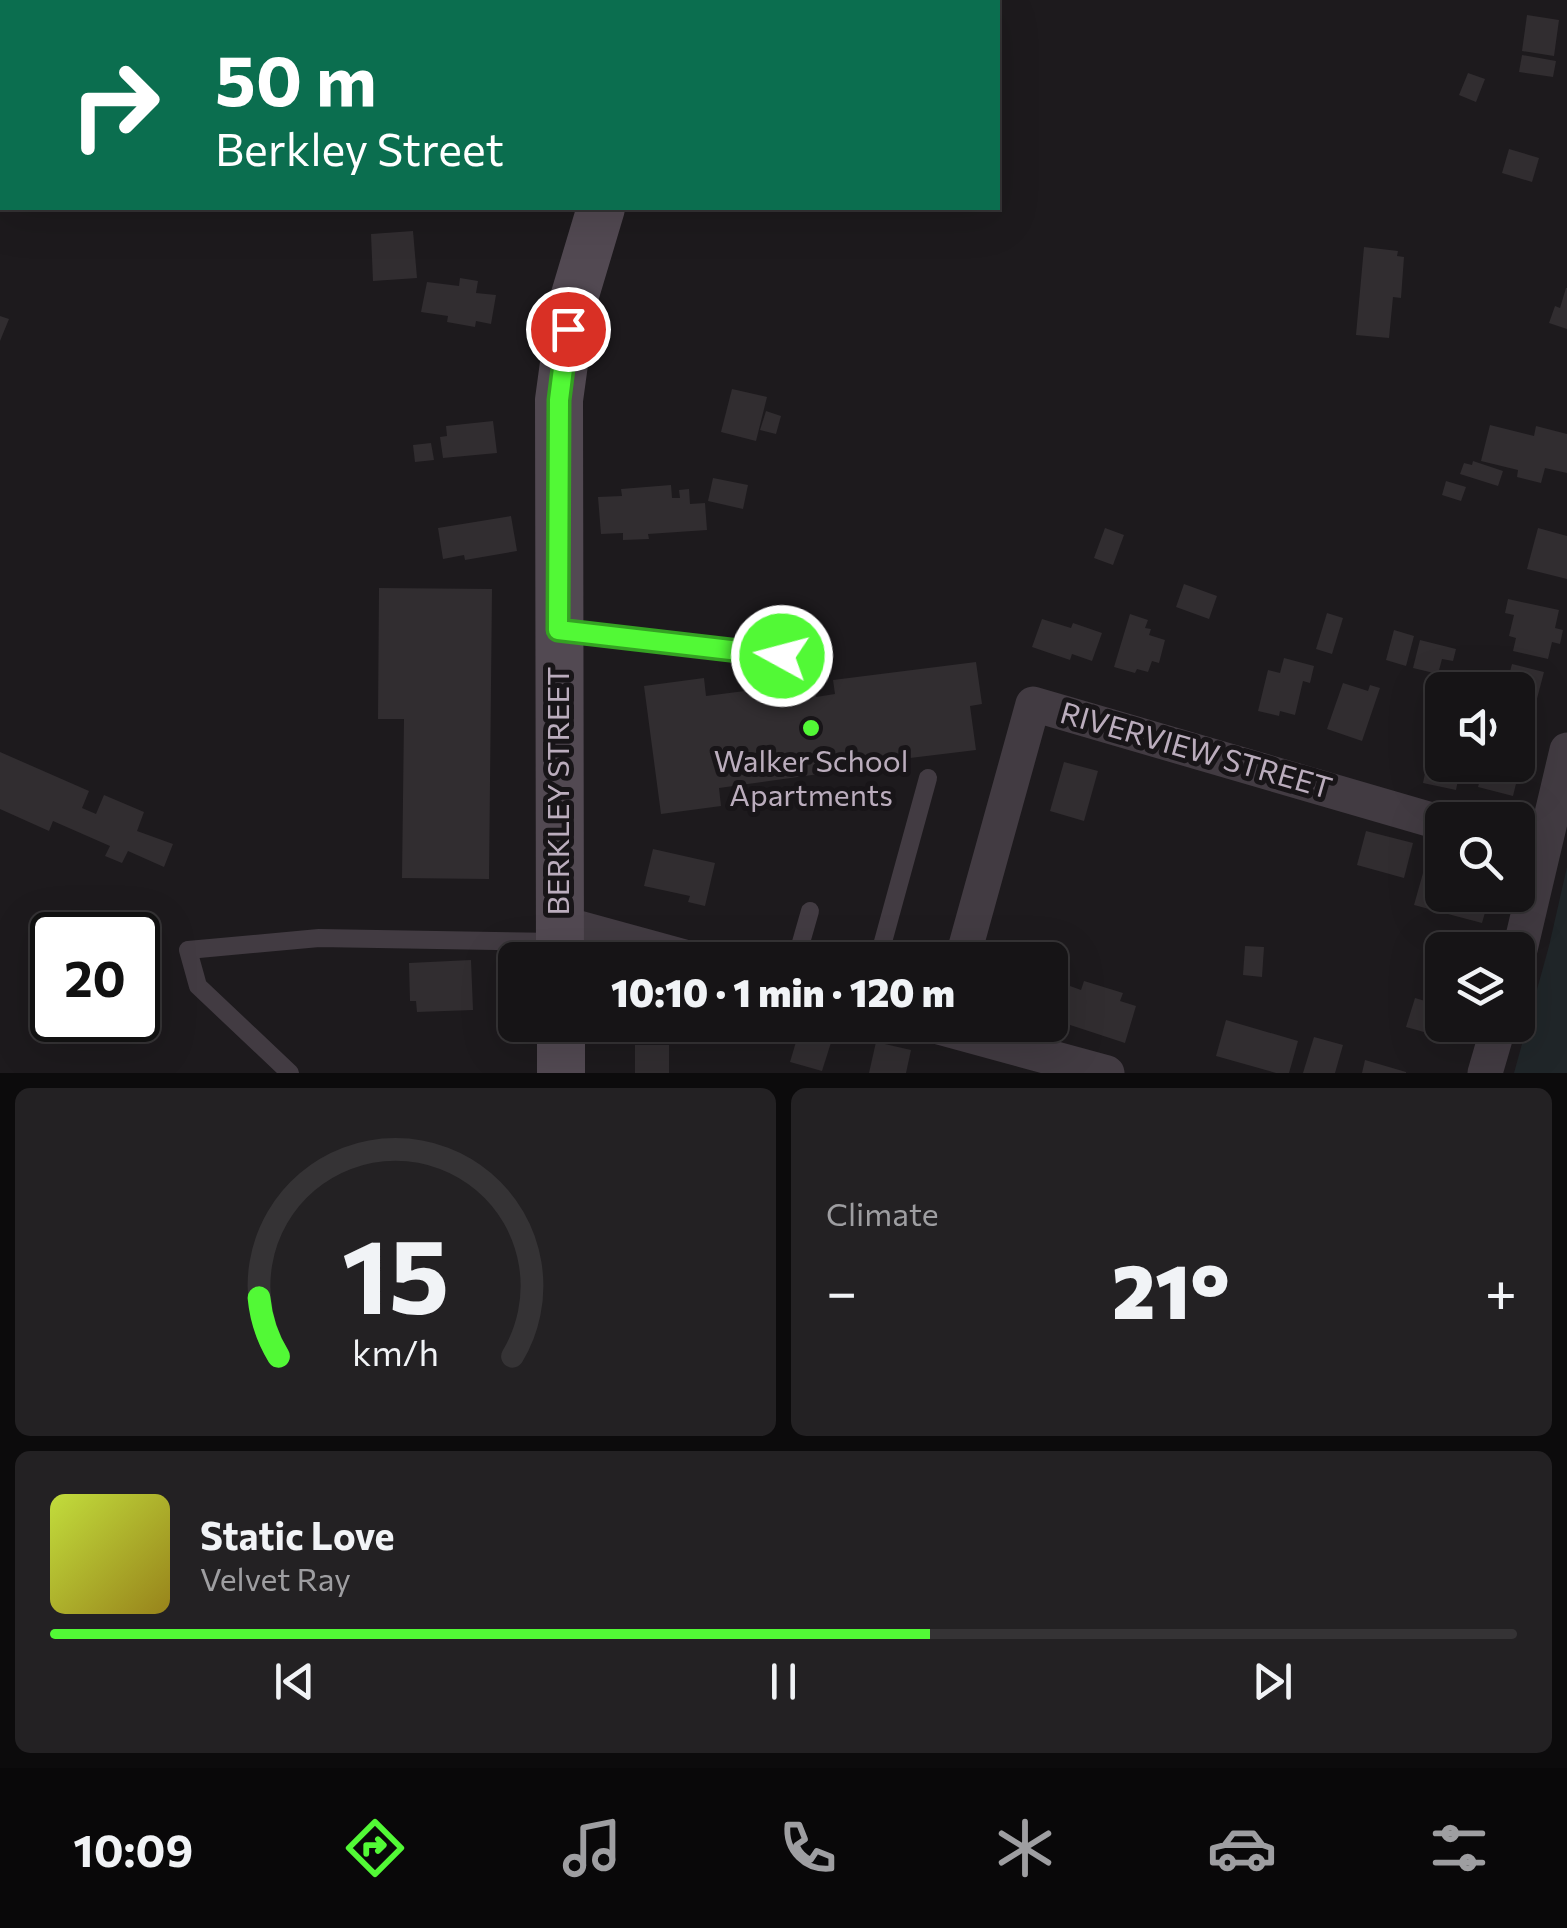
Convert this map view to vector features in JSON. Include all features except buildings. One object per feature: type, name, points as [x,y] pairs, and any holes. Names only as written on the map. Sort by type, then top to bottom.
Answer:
[{"type":"main road","name":"BERKLEY STREET","points":[[560,942],[558,432],[563,353],[572,305],[601,210]]},
{"type":"main road","points":[[560,1042],[561,1073]]},
{"type":"street","name":"RIVERVIEW STREET","points":[[967,942],[1033,704],[1425,819]]},
{"type":"street","points":[[1535,836],[1567,750]]},
{"type":"street","points":[[997,1042],[1107,1073]]},
{"type":"street","points":[[1485,1073],[1494,1042]]},
{"type":"lane","points":[[558,630],[819,660]]},
{"type":"lane","points":[[883,942],[928,778]]},
{"type":"lane","points":[[801,942],[810,911]]},
{"type":"lane","points":[[290,1073],[198,986],[188,950],[320,938],[560,942]]},
{"type":"shaded area","points":[[1567,867],[1567,1073],[1514,1073],[1523,1042],[1535,1042],[1535,997]]},
{"type":"place","name":"Walker School Apartments","points":[[811,728]]},
{"type":"route","points":[[568,329],[559,400],[558,630],[782,656]]}]
